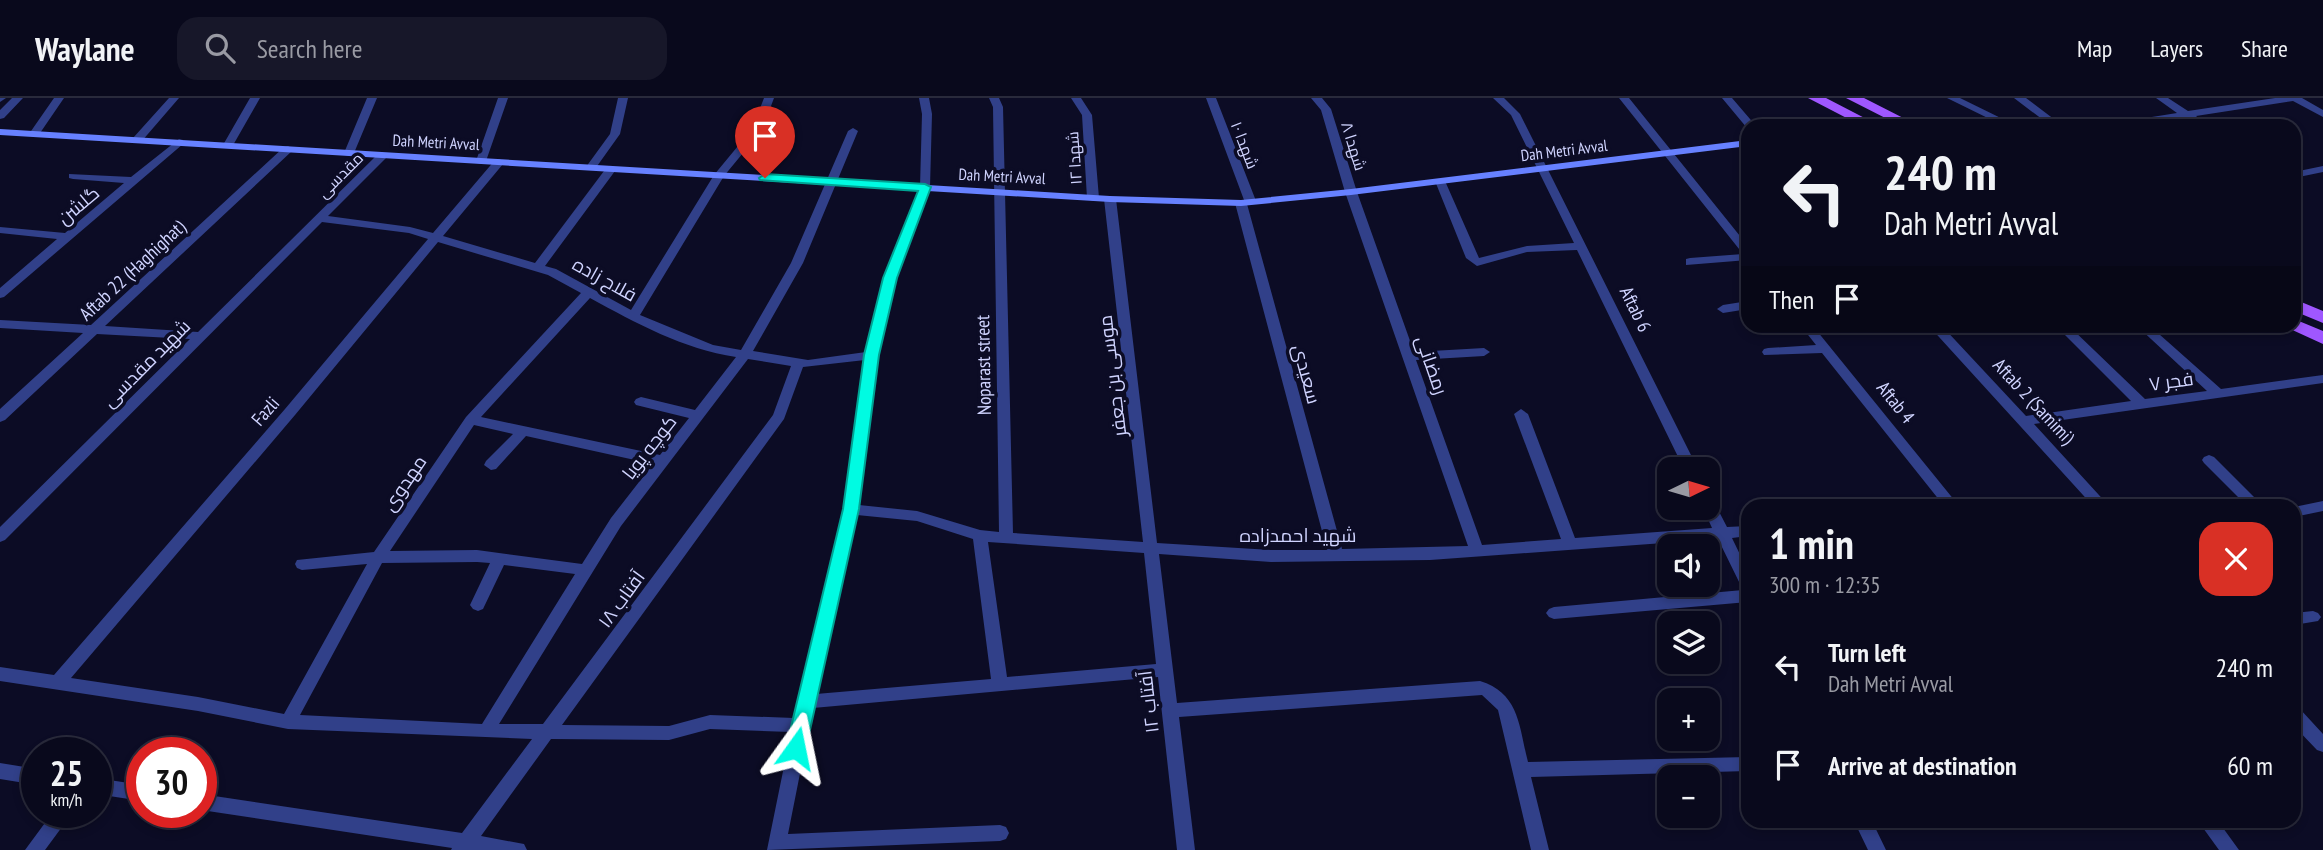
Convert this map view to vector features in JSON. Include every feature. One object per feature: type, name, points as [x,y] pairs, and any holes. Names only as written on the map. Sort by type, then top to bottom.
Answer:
[{"type":"main road","points":[[1815,98],[1858,119]]},
{"type":"main road","points":[[1853,98],[1897,119]]},
{"type":"main road","name":"Dah Metri Avval","points":[[0,132],[1110,199],[1245,202],[1351,192],[1741,144]]},
{"type":"main road","points":[[2301,307],[2323,318]]},
{"type":"main road","points":[[2301,327],[2323,338]]},
{"type":"street","points":[[0,116],[19,98]]},
{"type":"street","points":[[34,134],[59,98]]},
{"type":"street","points":[[137,140],[174,98]]},
{"type":"street","points":[[228,145],[255,98]]},
{"type":"street","points":[[349,153],[372,98]]},
{"type":"street","points":[[481,161],[503,98]]},
{"type":"street","points":[[591,167],[615,134],[624,98]]},
{"type":"street","points":[[634,317],[719,175],[757,130],[769,98]]},
{"type":"street","points":[[924,98],[927,114],[925,187],[890,278],[872,355],[851,509],[800,725],[777,846],[916,843],[1000,833]]},
{"type":"street","name":"Noparast street","points":[[994,98],[998,107],[1002,192],[1006,538]]},
{"type":"street","name":"شهدا ۱۲","points":[[1076,98],[1087,115],[1093,198]]},
{"type":"street","name":"شهدا ۱۰","points":[[1211,98],[1245,202]]},
{"type":"street","name":"شهدا ۸","points":[[1315,98],[1326,109],[1351,192]]},
{"type":"street","name":"Aftab 6","points":[[1498,98],[1515,114],[1685,457]]},
{"type":"street","points":[[1515,114],[1517,98]]},
{"type":"street","points":[[1624,98],[1741,246]]},
{"type":"street","points":[[1727,98],[1745,119]]},
{"type":"street","points":[[1952,98],[1997,119]]},
{"type":"street","points":[[2019,98],[2048,119]]},
{"type":"street","points":[[2161,98],[2192,119]]},
{"type":"street","points":[[2160,119],[2291,98],[2323,114]]},
{"type":"street","name":"کوچه پویا","points":[[485,731],[616,522],[745,354],[797,262],[853,131]]},
{"type":"street","name":"گلشن","points":[[0,294],[179,142]]},
{"type":"street","name":"Aftab 22 (Haghighat)","points":[[0,417],[288,149]]},
{"type":"street","name":"مقدسی","points":[[320,218],[383,155]]},
{"type":"street","name":"Fazli","points":[[57,683],[499,162]]},
{"type":"street","points":[[538,268],[611,169]]},
{"type":"street","points":[[2301,174],[2323,169]]},
{"type":"street","points":[[73,176],[134,181]]},
{"type":"street","points":[[1440,181],[1472,258],[1477,262],[1527,249],[1582,246]]},
{"type":"street","name":"رمضانی","points":[[1351,192],[1477,551]]},
{"type":"street","name":"موسی بن جعفر","points":[[1110,199],[1152,549]]},
{"type":"street","name":"سعیدی","points":[[1245,202],[1336,555]]},
{"type":"street","name":"فلاح زاده","points":[[320,218],[410,230],[552,272],[634,317],[711,349],[808,364],[872,355]]},
{"type":"street","name":"شهید مقدسی","points":[[0,536],[320,218]]},
{"type":"street","points":[[0,230],[68,237]]},
{"type":"street","points":[[1690,262],[1741,256]]},
{"type":"street","name":"مهدوی","points":[[288,722],[378,556],[471,420],[588,292]]},
{"type":"street","points":[[1723,309],[1741,306]]},
{"type":"street","points":[[0,324],[201,336]]},
{"type":"street","name":"Aftab 4","points":[[1813,333],[1946,499]]},
{"type":"street","name":"Aftab 2 (Samimi)","points":[[1942,333],[2096,499]]},
{"type":"street","points":[[2069,333],[2143,405]]},
{"type":"street","points":[[2151,333],[2219,394]]},
{"type":"street","points":[[1768,352],[1826,349]]},
{"type":"street","points":[[1409,356],[1484,352]]},
{"type":"street","name":"آفتاب ۱۸","points":[[463,847],[779,416],[798,363]]},
{"type":"street","name":"فجر ۷","points":[[2024,421],[2323,379]]},
{"type":"street","points":[[641,402],[698,415]]},
{"type":"street","points":[[1521,414],[1570,544]]},
{"type":"street","points":[[471,420],[663,461]]},
{"type":"street","points":[[491,465],[522,432]]},
{"type":"street","points":[[2209,460],[2249,499]]},
{"type":"street","points":[[2301,511],[2323,506]]},
{"type":"street","name":"شهید احمدزاده","points":[[851,509],[917,516],[980,536],[1271,556],[1477,551],[1741,532]]},
{"type":"street","points":[[1716,520],[1741,572]]},
{"type":"street","points":[[980,536],[1000,686]]},
{"type":"street","name":"آفتاب ۱۲","points":[[1152,549],[1186,850]]},
{"type":"street","points":[[302,564],[378,556],[477,556],[586,570]]},
{"type":"street","points":[[478,605],[500,559]]},
{"type":"street","points":[[1554,613],[1741,597]]},
{"type":"street","points":[[2301,619],[2313,618]]},
{"type":"street","points":[[806,702],[1165,670]]},
{"type":"street","points":[[0,674],[198,704],[288,722],[485,731],[669,733],[710,722],[800,725]]},
{"type":"street","points":[[1170,711],[1480,688],[1496,695],[1506,708],[1540,850]]},
{"type":"street","points":[[2301,721],[2322,743]]},
{"type":"street","points":[[1522,770],[1741,764]]},
{"type":"street","points":[[0,771],[21,774]]},
{"type":"street","points":[[217,805],[463,847],[518,850]]},
{"type":"street","points":[[34,850],[51,828]]},
{"type":"street","points":[[1866,828],[1877,850]]},
{"type":"street","points":[[2213,828],[2230,850]]},
{"type":"route","points":[[765,178],[925,187],[890,278],[872,355],[851,509],[796,748]]}]
